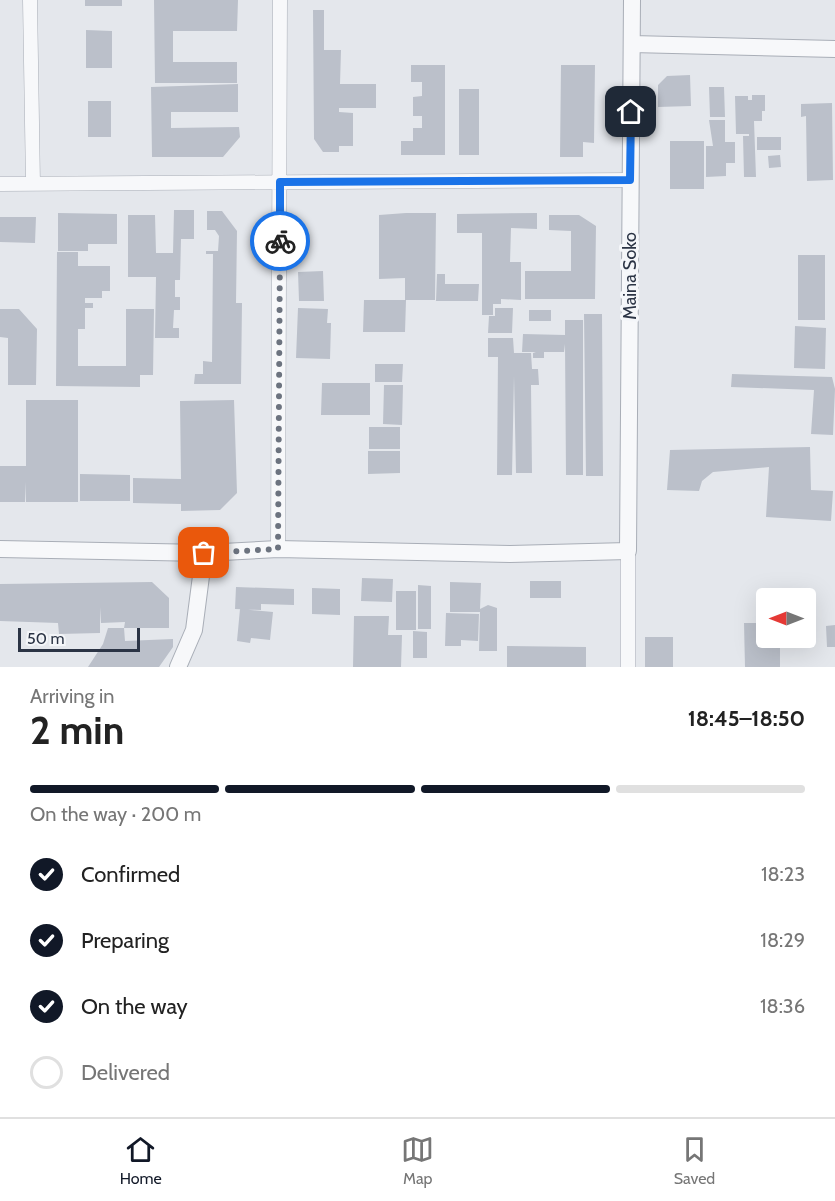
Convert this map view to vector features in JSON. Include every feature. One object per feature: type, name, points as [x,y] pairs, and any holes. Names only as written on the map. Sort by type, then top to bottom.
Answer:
[{"type":"street","points":[[30,0],[33,184]]},
{"type":"street","points":[[278,549],[280,0]]},
{"type":"street","name":"Maina Soko","points":[[628,551],[632,0]]},
{"type":"street","points":[[632,44],[835,49]]},
{"type":"street","points":[[0,184],[630,180]]},
{"type":"street","points":[[0,549],[204,553],[278,549],[510,554],[628,551],[628,667]]},
{"type":"street","points":[[178,667],[194,630],[204,553]]},
{"type":"building","points":[[85,0],[122,0],[122,6],[85,6]]},
{"type":"building","points":[[154,0],[238,0],[237,31],[173,31],[173,62],[237,62],[237,83],[155,83]]},
{"type":"building","points":[[313,10],[324,10],[324,50],[341,50],[340,84],[376,84],[376,108],[339,108],[339,112],[353,113],[353,146],[339,146],[339,152],[323,152],[314,139]]},
{"type":"building","points":[[86,30],[112,31],[112,68],[86,68]]},
{"type":"building","points":[[411,65],[445,65],[445,155],[401,155],[401,141],[413,141],[413,128],[422,128],[422,116],[413,116],[413,97],[422,96],[422,82],[411,82]]},
{"type":"building","points":[[561,65],[595,65],[594,143],[583,142],[583,157],[560,157]]},
{"type":"building","points":[[690,75],[691,106],[658,107],[658,85],[667,76]]},
{"type":"building","points":[[238,84],[238,112],[171,112],[171,128],[239,127],[240,137],[223,157],[152,157],[151,87]]},
{"type":"building","points":[[709,87],[724,87],[725,117],[710,117]]},
{"type":"building","points":[[459,89],[479,89],[479,155],[459,155]]},
{"type":"building","points":[[752,95],[765,95],[765,111],[762,111],[762,121],[754,121],[756,177],[744,177],[743,136],[749,136],[749,134],[736,134],[735,96],[748,96],[748,100],[752,100]]},
{"type":"building","points":[[88,101],[111,101],[111,137],[88,137]]},
{"type":"building","points":[[832,103],[833,180],[807,181],[806,116],[801,117],[801,104]]},
{"type":"building","points":[[709,120],[725,120],[725,142],[735,142],[735,163],[726,163],[726,176],[706,177],[706,146],[713,146]]},
{"type":"building","points":[[757,137],[781,137],[781,150],[757,150]]},
{"type":"building","points":[[670,141],[704,141],[704,189],[670,189]]},
{"type":"building","points":[[780,155],[781,167],[769,168],[768,156]]},
{"type":"building","points":[[174,210],[194,210],[194,239],[181,239],[180,280],[175,280],[175,297],[180,297],[180,310],[174,310],[173,328],[179,328],[179,338],[155,338],[156,277],[128,277],[128,215],[155,215],[156,253],[173,253]]},
{"type":"building","points":[[207,211],[222,211],[237,231],[236,303],[242,303],[241,384],[194,384],[195,374],[203,374],[203,361],[212,362],[213,254],[206,254],[206,251],[218,251],[219,236],[215,230],[207,230]]},
{"type":"building","points":[[58,213],[117,214],[117,244],[88,244],[88,251],[58,251]]},
{"type":"building","points":[[436,213],[435,300],[405,300],[405,278],[379,279],[379,215]]},
{"type":"building","points":[[537,213],[537,229],[511,228],[510,262],[521,262],[521,300],[501,299],[501,304],[493,304],[493,315],[482,315],[482,233],[457,233],[457,214]]},
{"type":"building","points":[[549,215],[579,215],[596,226],[595,299],[525,299],[525,271],[571,271],[571,231],[549,230]]},
{"type":"building","points":[[0,217],[36,217],[35,243],[0,242]]},
{"type":"building","points":[[57,252],[78,252],[78,266],[110,266],[110,291],[102,291],[102,298],[85,298],[85,303],[93,303],[93,308],[85,308],[85,329],[78,329],[78,366],[126,366],[126,309],[154,309],[153,375],[140,375],[140,387],[56,386]]},
{"type":"building","points":[[798,255],[825,255],[825,320],[798,320]]},
{"type":"building","points":[[323,271],[324,301],[299,301],[298,272]]},
{"type":"building","points":[[437,274],[445,274],[445,284],[479,284],[478,301],[436,301]]},
{"type":"building","points":[[364,300],[406,300],[405,332],[363,332]]},
{"type":"building","points":[[298,308],[328,309],[327,323],[331,323],[330,359],[296,358]]},
{"type":"building","points":[[495,308],[513,308],[512,333],[488,333],[489,316],[495,316]]},
{"type":"building","points":[[0,309],[19,309],[37,329],[36,385],[8,385],[8,338],[0,337]]},
{"type":"building","points":[[529,310],[551,310],[551,321],[529,321]]},
{"type":"building","points":[[584,314],[602,314],[603,476],[586,476]]},
{"type":"building","points":[[565,320],[583,320],[583,475],[566,475],[565,344],[564,352],[544,352],[544,358],[533,358],[533,353],[536,352],[522,352],[523,334],[565,335]]},
{"type":"building","points":[[795,326],[826,328],[825,369],[794,368]]},
{"type":"building","points":[[488,338],[513,338],[514,353],[531,353],[532,369],[538,369],[539,385],[531,385],[532,473],[516,473],[514,376],[512,475],[497,475],[498,357],[488,357]]},
{"type":"building","points":[[375,364],[403,364],[402,382],[375,382]]},
{"type":"building","points":[[732,374],[832,377],[835,389],[833,435],[811,434],[814,390],[731,387]]},
{"type":"building","points":[[322,383],[370,383],[370,415],[321,415]]},
{"type":"building","points":[[384,385],[403,385],[402,425],[383,424]]},
{"type":"building","points":[[26,400],[78,400],[78,502],[26,502],[25,482],[25,502],[0,502],[0,466],[26,466]]},
{"type":"building","points":[[234,400],[237,493],[220,510],[181,511],[181,504],[133,503],[133,478],[181,479],[180,401]]},
{"type":"building","points":[[369,427],[400,427],[400,449],[369,449]]},
{"type":"building","points":[[810,447],[811,490],[833,491],[831,521],[766,517],[769,467],[713,472],[702,481],[699,491],[667,490],[670,450]]},
{"type":"building","points":[[368,451],[400,451],[400,473],[368,474]]},
{"type":"building","points":[[80,474],[130,475],[130,501],[80,501]]},
{"type":"building","points":[[362,578],[393,579],[392,602],[361,601]]},
{"type":"building","points":[[530,581],[561,581],[561,598],[530,598]]},
{"type":"building","points":[[152,582],[169,598],[169,628],[124,628],[125,622],[101,623],[100,607],[100,633],[59,634],[58,623],[0,621],[0,584]]},
{"type":"building","points":[[450,582],[481,583],[480,609],[488,605],[497,608],[497,651],[479,651],[480,612],[450,612]]},
{"type":"building","points":[[418,585],[431,586],[431,629],[418,629]]},
{"type":"building","points":[[236,587],[294,589],[294,605],[261,604],[261,610],[235,609]]},
{"type":"building","points":[[312,588],[340,589],[340,615],[312,614]]},
{"type":"building","points":[[396,591],[416,591],[416,630],[396,630]]},
{"type":"building","points":[[240,609],[273,612],[270,640],[251,638],[250,643],[237,641]]},
{"type":"building","points":[[446,613],[479,614],[478,641],[461,640],[461,646],[445,646]]},
{"type":"building","points":[[354,616],[389,616],[388,635],[402,635],[401,667],[353,667]]},
{"type":"building","points":[[744,623],[756,623],[756,648],[780,648],[780,667],[745,667]]},
{"type":"building","points":[[835,625],[835,647],[827,647],[826,626]]},
{"type":"building","points":[[108,628],[124,628],[125,641],[173,639],[173,647],[159,667],[88,667],[103,644]]},
{"type":"building","points":[[413,631],[427,632],[427,658],[413,658]]},
{"type":"building","points":[[645,637],[673,637],[673,667],[645,667]]},
{"type":"building","points":[[507,646],[586,647],[586,667],[507,667]]},
{"type":"way so far","points":[[204,553],[278,549],[280,241]]},
{"type":"route","points":[[280,241],[280,182],[630,180],[631,112]]}]
